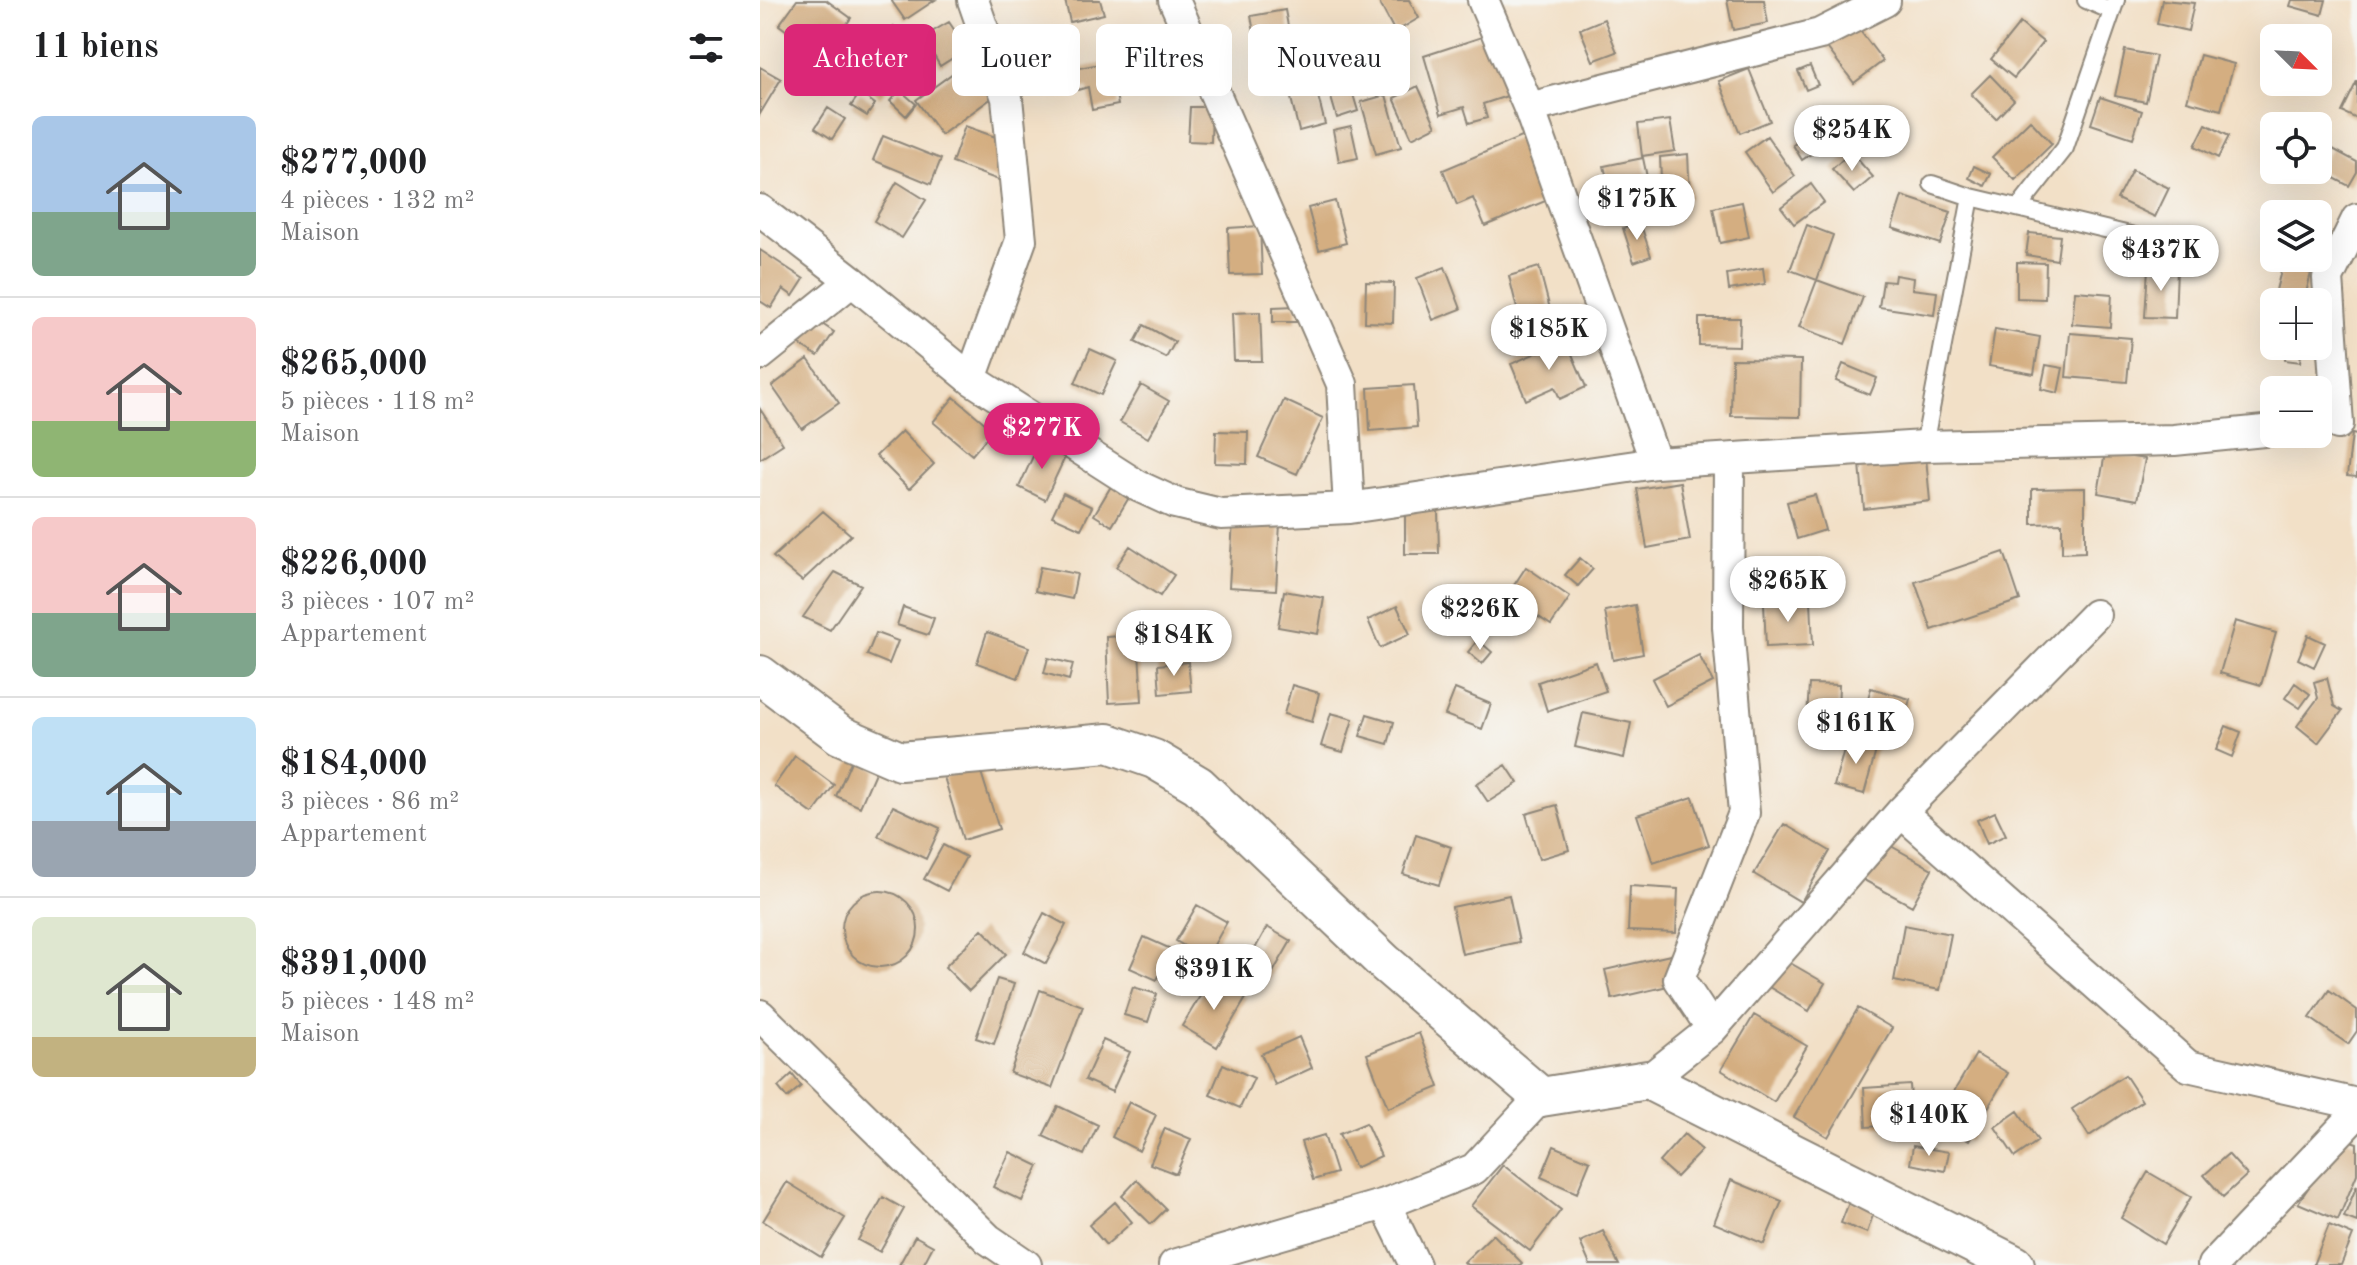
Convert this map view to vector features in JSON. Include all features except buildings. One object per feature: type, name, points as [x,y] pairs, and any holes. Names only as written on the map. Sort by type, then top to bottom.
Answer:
[{"type":"street","points":[[971,379],[1021,240],[1007,98],[973,0]]},
{"type":"street","points":[[1174,0],[1342,384],[1349,508]]},
{"type":"street","points":[[1483,0],[1529,108],[1656,463]]},
{"type":"street","points":[[1529,108],[1820,34],[1885,0]]},
{"type":"street","points":[[760,210],[971,379],[1138,486],[1175,503],[1221,514],[1349,508],[1656,463],[1924,446],[2174,440],[2260,431]]},
{"type":"street","points":[[2338,424],[2328,278],[2357,219]]},
{"type":"street","points":[[760,355],[852,281]]},
{"type":"street","points":[[1712,1029],[1679,979],[1744,813],[1728,627],[1729,459]]},
{"type":"street","points":[[1174,1265],[1385,1204],[1474,1169],[1541,1097],[1648,1080],[1712,1029],[1901,812],[2095,615]]},
{"type":"street","points":[[760,675],[840,735],[900,761],[1108,743],[1154,759],[1198,785],[1385,963],[1541,1097]]},
{"type":"street","points":[[1901,812],[2188,1066],[2357,1104]]},
{"type":"street","points":[[760,1015],[988,1239],[1026,1265]]},
{"type":"street","points":[[1648,1080],[2015,1265]]},
{"type":"street","points":[[2213,1265],[2357,1113]]},
{"type":"street","points":[[1385,1204],[1415,1265]]},
{"type":"lane","points":[[2018,208],[2065,148],[2114,6],[2086,0]]},
{"type":"lane","points":[[1932,184],[1971,197],[2155,241]]},
{"type":"lane","points":[[1924,446],[1971,197]]}]
